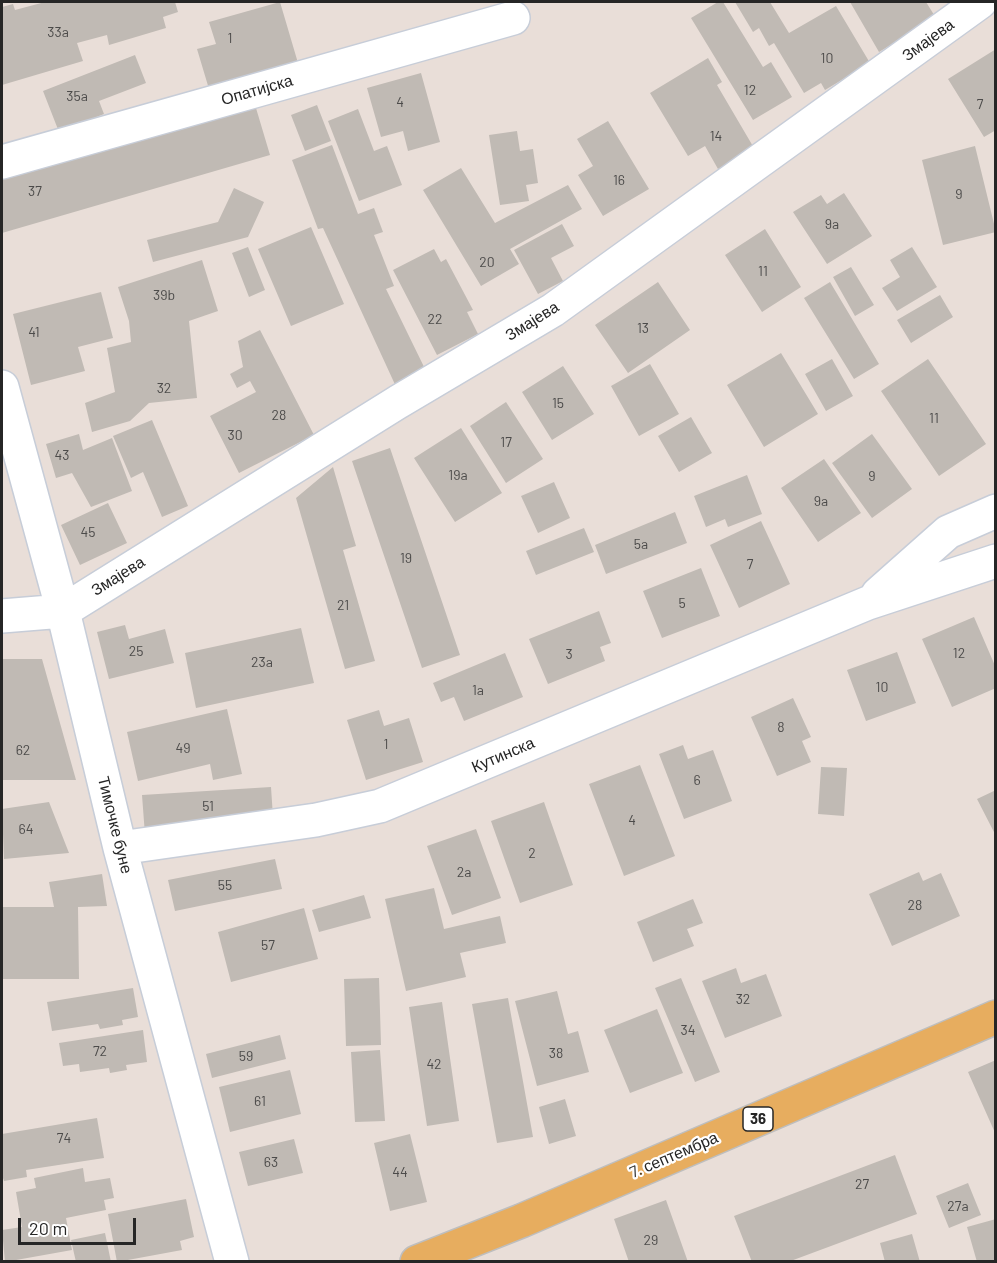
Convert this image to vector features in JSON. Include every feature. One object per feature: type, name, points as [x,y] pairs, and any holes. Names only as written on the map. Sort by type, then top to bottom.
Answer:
[{"type":"main road","name":"7. септембра","points":[[417,1262],[521,1221],[996,1017]]},
{"type":"street","name":"Змајева","points":[[63,611],[398,402],[552,310],[980,2]]},
{"type":"street","name":"Опатијска","points":[[2,162],[513,18]]},
{"type":"street","name":"Тимочке буне","points":[[2,387],[63,611],[120,848],[232,1262]]},
{"type":"street","name":"Кутинска","points":[[868,603],[948,532],[996,511]]},
{"type":"street","name":"Кутинска","points":[[120,848],[316,820],[380,806],[868,603],[996,561]]},
{"type":"street","points":[[2,616],[63,611]]},
{"type":"building","points":[[45,2],[175,2],[178,12],[163,17],[166,28],[109,45],[107,35],[77,43],[83,61],[2,85],[2,7],[13,4],[15,10]]},
{"type":"building","points":[[280,2],[298,63],[209,89],[197,49],[216,44],[209,22]]},
{"type":"building","points":[[718,2],[723,2],[763,67],[771,62],[792,97],[753,120],[691,18]]},
{"type":"building","points":[[735,2],[770,2],[789,33],[836,6],[870,63],[825,90],[821,83],[804,93],[774,43],[769,46],[759,28],[753,32]]},
{"type":"building","points":[[850,2],[926,2],[936,18],[879,52]]},
{"type":"building","points":[[996,49],[996,130],[984,137],[948,79]]},
{"type":"building","points":[[135,55],[146,83],[99,101],[104,114],[59,132],[43,91]]},
{"type":"building","points":[[708,58],[722,82],[717,85],[754,148],[718,169],[705,146],[688,156],[650,93]]},
{"type":"building","points":[[421,73],[440,142],[408,151],[403,131],[381,137],[367,88]]},
{"type":"building","points":[[253,98],[270,155],[2,233],[2,172]]},
{"type":"building","points":[[317,105],[331,141],[305,151],[291,115]]},
{"type":"building","points":[[358,109],[374,151],[387,146],[402,185],[359,201],[328,121]]},
{"type":"building","points":[[608,121],[649,189],[603,216],[578,175],[593,166],[577,139]]},
{"type":"building","points":[[517,131],[520,151],[533,149],[538,183],[526,185],[529,201],[500,205],[489,135]]},
{"type":"building","points":[[332,145],[358,214],[374,208],[383,232],[374,235],[394,286],[386,289],[427,373],[398,391],[323,228],[318,229],[292,160]]},
{"type":"building","points":[[975,146],[996,232],[943,245],[922,160]]},
{"type":"building","points":[[461,168],[495,223],[568,185],[582,209],[510,249],[519,264],[481,286],[423,190]]},
{"type":"building","points":[[234,188],[264,202],[248,237],[153,262],[147,240],[218,222]]},
{"type":"building","points":[[844,193],[872,236],[827,264],[793,212],[821,195],[827,204]]},
{"type":"building","points":[[562,224],[574,246],[551,258],[563,281],[538,294],[514,250]]},
{"type":"building","points":[[311,227],[344,304],[291,326],[258,249]]},
{"type":"building","points":[[765,229],[801,287],[762,312],[725,255]]},
{"type":"building","points":[[248,247],[265,290],[249,297],[232,253]]},
{"type":"building","points":[[912,247],[937,287],[897,311],[882,288],[900,277],[890,260]]},
{"type":"building","points":[[434,249],[441,262],[446,259],[473,310],[467,312],[478,334],[437,355],[393,270]]},
{"type":"building","points":[[202,260],[218,311],[189,321],[197,398],[149,403],[130,421],[92,432],[85,403],[115,392],[107,348],[131,342],[129,321],[118,287]]},
{"type":"building","points":[[851,267],[874,305],[855,316],[833,277]]},
{"type":"building","points":[[658,282],[690,330],[628,373],[595,325]]},
{"type":"building","points":[[830,282],[879,364],[854,379],[804,298]]},
{"type":"building","points":[[101,292],[113,338],[78,347],[85,371],[31,385],[13,314]]},
{"type":"building","points":[[940,295],[953,317],[911,343],[897,320]]},
{"type":"building","points":[[260,330],[314,435],[239,473],[210,416],[256,392],[250,381],[237,388],[230,374],[243,367],[238,341]]},
{"type":"building","points":[[781,353],[818,414],[764,447],[727,385]]},
{"type":"building","points":[[832,359],[853,396],[826,411],[805,374]]},
{"type":"building","points":[[928,359],[986,444],[939,476],[881,391]]},
{"type":"building","points":[[650,364],[679,414],[639,436],[611,386]]},
{"type":"building","points":[[563,366],[594,414],[552,440],[522,392]]},
{"type":"building","points":[[506,402],[543,459],[506,483],[470,426]]},
{"type":"building","points":[[691,417],[712,453],[679,472],[658,436]]},
{"type":"building","points":[[152,420],[188,506],[162,517],[143,472],[131,478],[113,436]]},
{"type":"building","points":[[461,428],[502,493],[455,522],[414,458]]},
{"type":"building","points":[[79,434],[83,450],[112,438],[132,491],[91,507],[72,473],[56,478],[46,444]]},
{"type":"building","points":[[872,434],[912,489],[872,518],[832,463]]},
{"type":"building","points":[[390,448],[460,655],[422,668],[352,461]]},
{"type":"building","points":[[824,459],[861,513],[818,542],[781,488]]},
{"type":"building","points":[[333,467],[356,546],[343,550],[375,661],[345,669],[296,498]]},
{"type":"building","points":[[747,475],[762,514],[728,527],[725,519],[706,527],[694,496]]},
{"type":"building","points":[[554,482],[570,518],[538,533],[521,496]]},
{"type":"building","points":[[108,503],[127,543],[80,565],[61,525]]},
{"type":"building","points":[[675,512],[687,543],[606,574],[595,545]]},
{"type":"building","points":[[761,521],[790,584],[739,608],[710,545]]},
{"type":"building","points":[[584,528],[594,552],[536,575],[526,551]]},
{"type":"building","points":[[701,568],[720,616],[662,638],[643,591]]},
{"type":"building","points":[[599,611],[611,643],[600,647],[605,661],[548,684],[529,639]]},
{"type":"building","points":[[974,617],[996,668],[996,688],[952,707],[922,639]]},
{"type":"building","points":[[125,625],[129,639],[165,629],[174,663],[109,679],[97,632]]},
{"type":"building","points":[[301,628],[314,683],[196,708],[185,653]]},
{"type":"building","points":[[897,652],[916,703],[866,721],[847,670]]},
{"type":"building","points":[[505,653],[523,697],[464,721],[454,697],[441,702],[433,683]]},
{"type":"building","points":[[2,659],[42,659],[76,780],[2,780]]},
{"type":"building","points":[[793,698],[811,737],[802,741],[811,762],[777,776],[751,717]]},
{"type":"building","points":[[227,709],[242,774],[213,780],[210,764],[138,781],[127,732]]},
{"type":"building","points":[[379,710],[384,726],[409,718],[423,762],[366,780],[347,720]]},
{"type":"building","points":[[683,745],[688,759],[713,750],[732,801],[684,819],[659,754]]},
{"type":"building","points":[[640,765],[675,856],[624,876],[589,784]]},
{"type":"building","points":[[821,767],[847,768],[844,816],[818,814]]},
{"type":"building","points":[[271,787],[273,817],[145,835],[142,795]]},
{"type":"building","points":[[996,790],[996,836],[977,799]]},
{"type":"building","points":[[49,802],[69,853],[4,859],[2,809]]},
{"type":"building","points":[[544,802],[573,885],[520,903],[491,821]]},
{"type":"building","points":[[476,829],[501,898],[452,915],[427,846]]},
{"type":"building","points":[[275,859],[282,889],[175,911],[168,880]]},
{"type":"building","points":[[919,872],[923,881],[941,873],[960,916],[892,946],[869,894]]},
{"type":"building","points":[[102,874],[107,906],[78,907],[79,979],[3,979],[2,907],[54,907],[49,882]]},
{"type":"building","points":[[434,888],[444,929],[500,916],[506,943],[460,953],[466,977],[406,991],[385,899]]},
{"type":"building","points":[[364,895],[371,918],[319,932],[312,910]]},
{"type":"building","points":[[693,899],[703,923],[687,929],[694,946],[653,962],[637,922]]},
{"type":"building","points":[[304,908],[318,959],[231,982],[218,932]]},
{"type":"building","points":[[736,968],[741,983],[766,974],[782,1016],[725,1038],[702,981]]},
{"type":"building","points":[[379,978],[381,1045],[346,1046],[344,979]]},
{"type":"building","points":[[681,978],[720,1072],[695,1082],[655,988]]},
{"type":"building","points":[[133,988],[138,1017],[122,1020],[123,1025],[100,1029],[98,1024],[52,1031],[47,1002]]},
{"type":"building","points":[[557,991],[568,1034],[578,1031],[589,1072],[537,1086],[515,1001]]},
{"type":"building","points":[[508,998],[533,1137],[497,1143],[472,1004]]},
{"type":"building","points":[[442,1002],[459,1121],[427,1126],[409,1007]]},
{"type":"building","points":[[657,1009],[683,1073],[630,1093],[604,1030]]},
{"type":"building","points":[[143,1030],[147,1062],[126,1065],[127,1070],[110,1073],[109,1068],[80,1072],[79,1064],[63,1066],[59,1043]]},
{"type":"building","points":[[280,1035],[286,1059],[212,1078],[206,1054]]},
{"type":"building","points":[[380,1050],[385,1121],[355,1122],[351,1052]]},
{"type":"building","points":[[996,1060],[996,1135],[968,1072]]},
{"type":"building","points":[[290,1070],[301,1114],[230,1132],[219,1087]]},
{"type":"building","points":[[565,1099],[576,1136],[549,1144],[539,1107]]},
{"type":"building","points":[[97,1118],[104,1158],[26,1170],[27,1177],[4,1181],[2,1134]]},
{"type":"building","points":[[410,1134],[427,1202],[390,1211],[374,1143]]},
{"type":"building","points":[[294,1139],[303,1173],[248,1186],[239,1152]]},
{"type":"building","points":[[895,1155],[917,1214],[788,1262],[752,1262],[734,1216]]},
{"type":"building","points":[[83,1168],[85,1182],[110,1178],[114,1198],[104,1200],[106,1210],[66,1218],[72,1250],[5,1262],[2,1230],[22,1227],[16,1192],[36,1188],[34,1178]]},
{"type":"building","points":[[968,1183],[981,1215],[949,1228],[936,1196]]},
{"type":"building","points":[[186,1199],[194,1237],[180,1241],[182,1250],[117,1262],[108,1214]]},
{"type":"building","points":[[666,1200],[688,1262],[629,1262],[614,1219]]},
{"type":"building","points":[[996,1219],[996,1262],[977,1262],[967,1227]]},
{"type":"building","points":[[105,1233],[111,1262],[76,1262],[71,1240]]},
{"type":"building","points":[[912,1234],[920,1262],[885,1262],[880,1243]]}]
